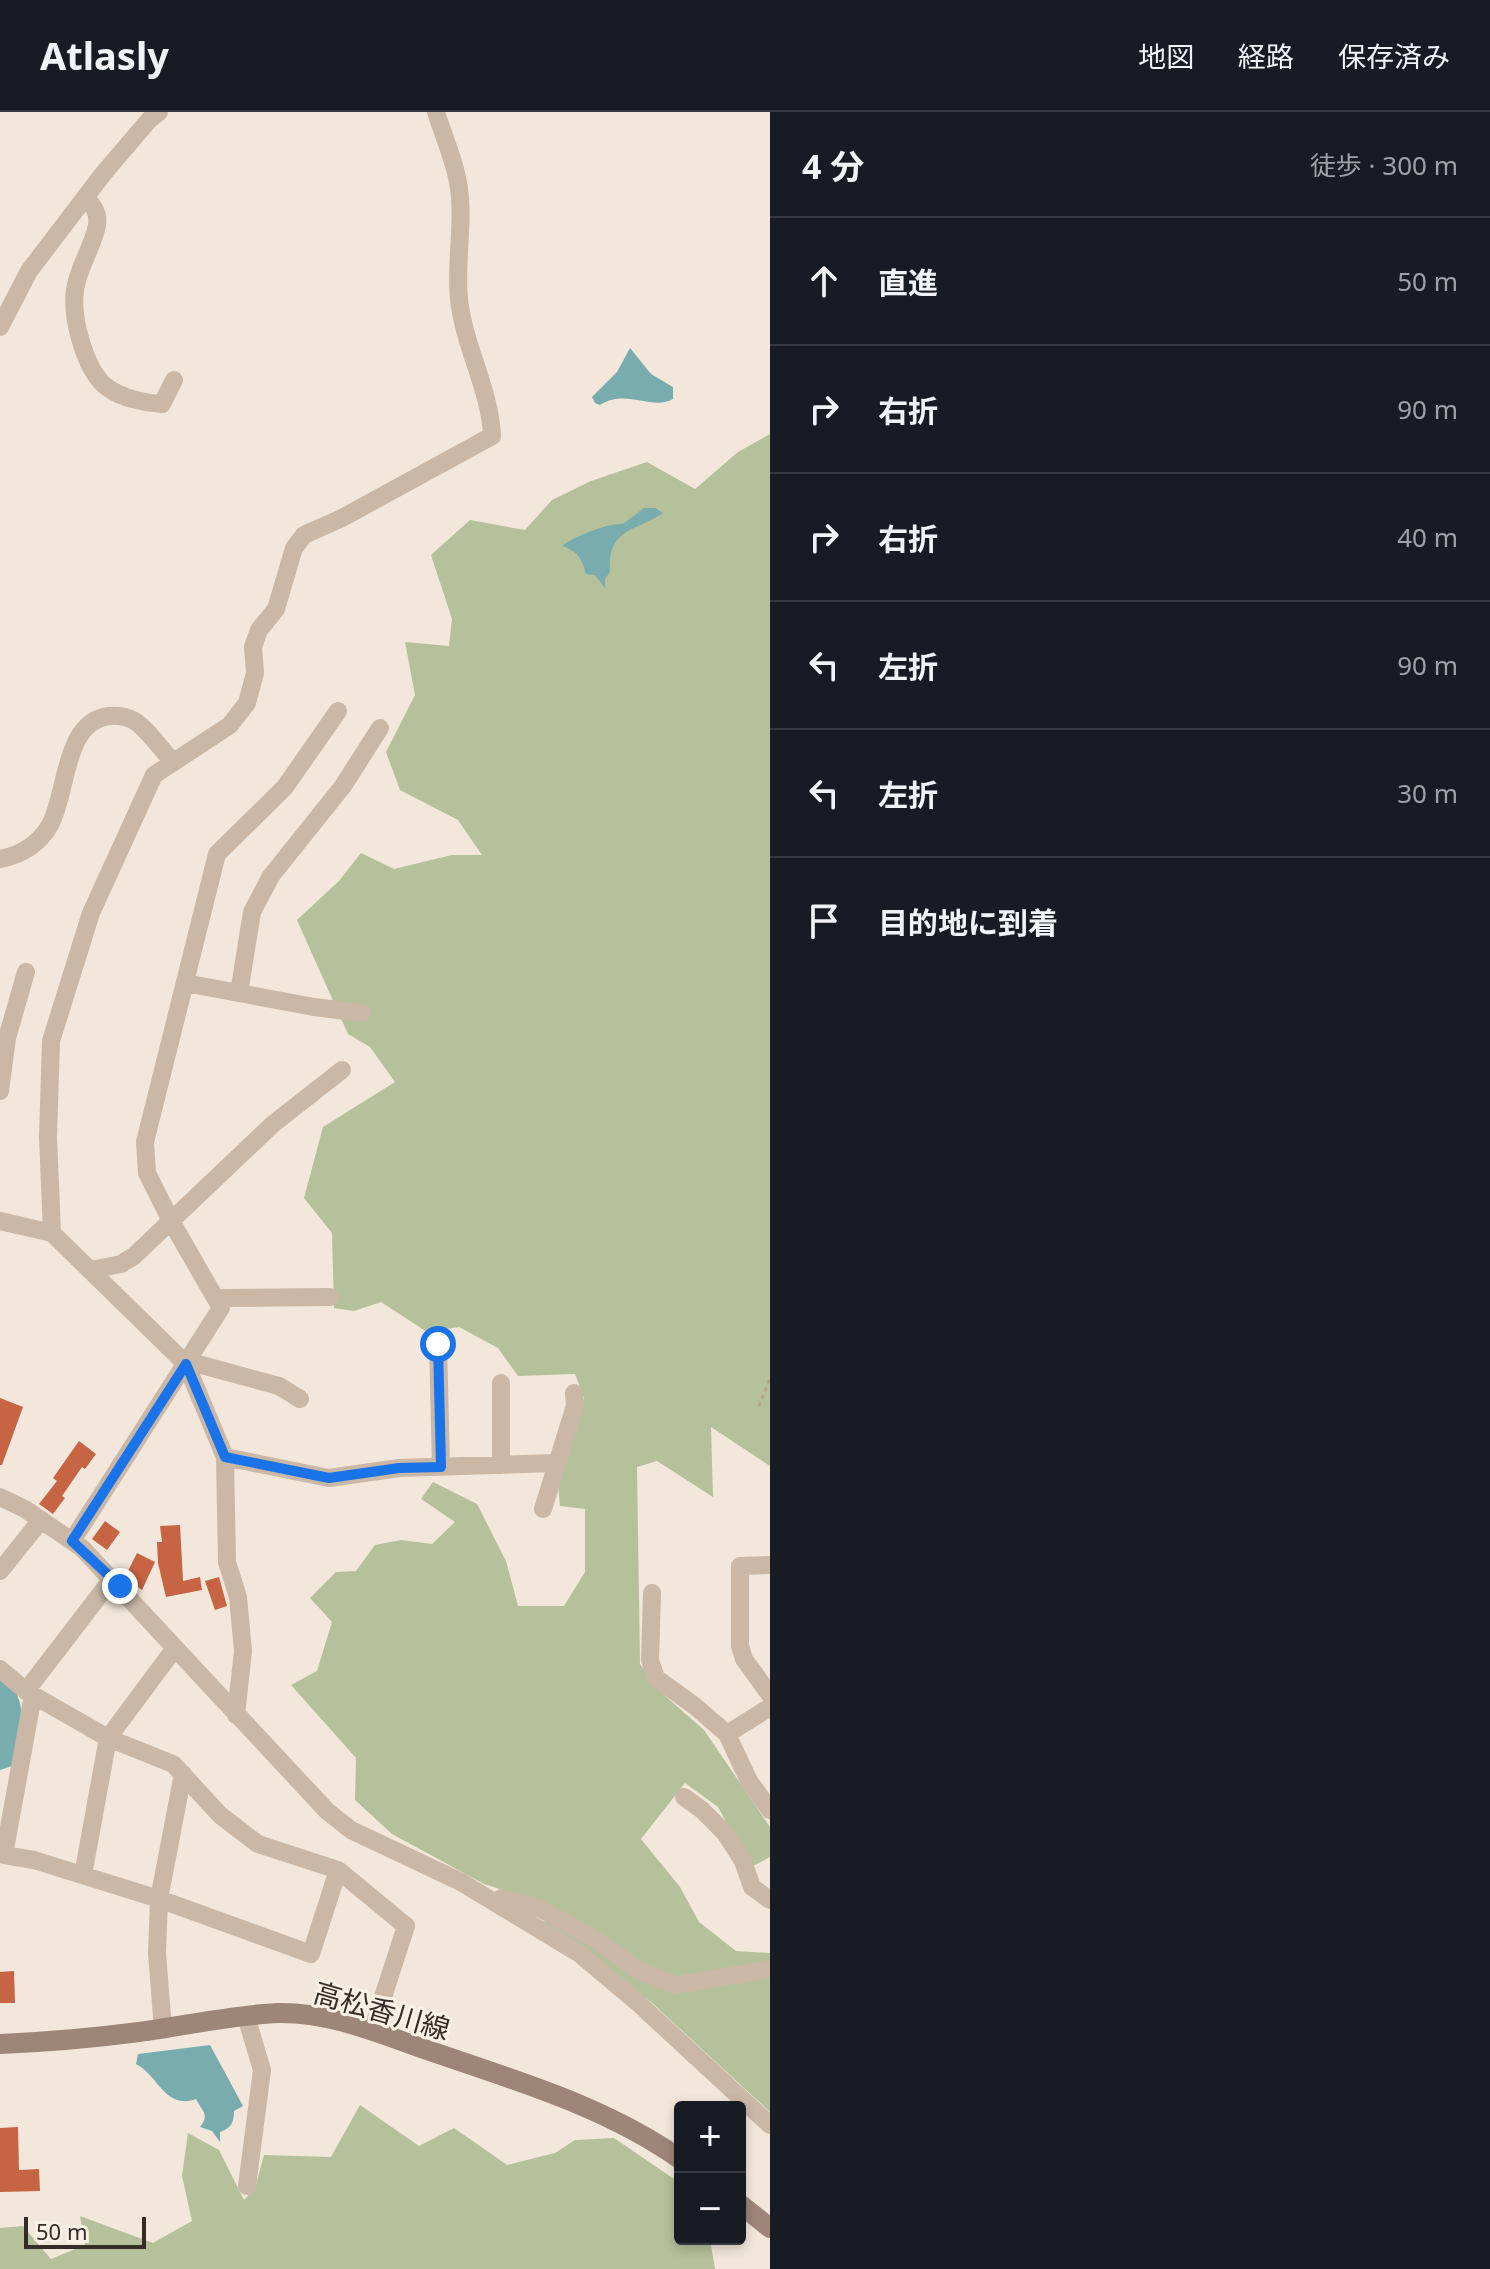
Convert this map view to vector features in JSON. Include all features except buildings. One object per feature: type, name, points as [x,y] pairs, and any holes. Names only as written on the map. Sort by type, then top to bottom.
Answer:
[{"type":"main road","name":"高松香川線","points":[[0,2044],[163,2029],[246,2016],[299,2014],[326,2017],[537,2088],[601,2113],[650,2138],[674,2155]]},
{"type":"main road","points":[[746,2208],[767,2220]]},
{"type":"street","points":[[0,327],[29,271],[85,197],[159,112]]},
{"type":"street","points":[[52,1233],[48,1137],[51,1041],[91,913],[154,775],[230,725],[247,703],[255,673],[253,647],[259,630],[276,609],[294,548],[304,535],[342,518],[492,436],[491,412],[466,340],[459,297],[461,245],[458,182],[436,112]]},
{"type":"street","points":[[85,197],[95,207],[97,224],[75,290],[74,312],[89,361],[98,378],[109,389],[144,403],[162,404],[174,380]]},
{"type":"street","points":[[72,1541],[221,1308],[147,1173],[145,1142],[217,854],[285,787],[338,711]]},
{"type":"street","points":[[0,859],[15,856],[34,844],[50,824],[77,737],[89,723],[105,717],[121,716],[136,722],[172,761]]},
{"type":"street","points":[[239,993],[252,912],[271,876],[343,786],[380,728]]},
{"type":"street","points":[[0,1091],[7,1038],[26,972]]},
{"type":"street","points":[[185,983],[362,1013]]},
{"type":"street","points":[[91,1270],[121,1264],[134,1256],[273,1124],[342,1070]]},
{"type":"street","points":[[0,1221],[52,1233],[186,1364],[225,1457],[227,1562],[238,1597],[243,1651],[236,1715]]},
{"type":"street","points":[[215,1298],[330,1297]]},
{"type":"street","points":[[438,1344],[441,1467]]},
{"type":"street","points":[[186,1364],[198,1364],[279,1386],[300,1399]]},
{"type":"street","points":[[501,1383],[501,1465]]},
{"type":"street","points":[[543,1509],[575,1406],[574,1393]]},
{"type":"street","points":[[225,1457],[329,1478],[399,1468],[557,1463]]},
{"type":"street","points":[[0,1497],[72,1541],[112,1579],[327,1811],[351,1830],[461,1882],[580,1954],[637,2002],[770,2125]]},
{"type":"street","points":[[0,1571],[41,1520]]},
{"type":"street","points":[[770,1565],[740,1566],[740,1646],[744,1659],[770,1695]]},
{"type":"street","points":[[112,1579],[30,1693],[4,1855],[34,1860],[159,1899],[311,1954],[338,1870]]},
{"type":"street","points":[[652,1593],[650,1660],[656,1678],[727,1734],[749,1781],[770,1810]]},
{"type":"street","points":[[83,1875],[108,1738],[175,1648]]},
{"type":"street","points":[[0,1669],[30,1693],[108,1738],[173,1764],[220,1815],[258,1844],[338,1870],[406,1926],[372,2031]]},
{"type":"street","points":[[727,1734],[770,1707]]},
{"type":"street","points":[[163,2029],[157,1953],[159,1899],[183,1774]]},
{"type":"street","points":[[684,1797],[725,1833],[743,1861],[752,1887],[770,1900]]},
{"type":"street","points":[[494,1902],[502,1898],[539,1908],[595,1939],[638,1970],[675,1985],[770,1969]]},
{"type":"street","points":[[246,2016],[262,2070],[247,2186]]},
{"type":"path","points":[[759,1406],[770,1378]]},
{"type":"green space","points":[[770,434],[770,1466],[711,1427],[713,1497],[657,1461],[637,1467],[640,1664],[663,1694],[704,1730],[770,1827],[770,1857],[751,1867],[718,1807],[685,1783],[641,1839],[680,1887],[699,1922],[736,1951],[770,1953],[770,2112],[651,2002],[544,1923],[550,1905],[484,1884],[392,1834],[355,1800],[356,1758],[291,1685],[317,1671],[332,1622],[310,1598],[336,1572],[356,1571],[375,1545],[401,1540],[432,1544],[455,1522],[421,1499],[433,1482],[477,1504],[506,1561],[518,1606],[564,1606],[585,1572],[585,1509],[560,1506],[557,1472],[584,1398],[575,1374],[518,1376],[498,1348],[459,1327],[427,1332],[381,1302],[354,1311],[334,1308],[332,1233],[304,1198],[323,1127],[395,1082],[370,1047],[348,1034],[297,920],[339,881],[361,853],[394,869],[452,855],[482,855],[458,820],[400,790],[386,752],[415,695],[405,642],[449,646],[452,619],[431,555],[470,520],[525,530],[552,500],[591,481],[647,462],[695,489],[738,452]]},
{"type":"green space","points":[[360,2105],[419,2146],[454,2128],[507,2165],[555,2153],[575,2140],[614,2138],[674,2179],[674,2245],[711,2245],[715,2269],[0,2269],[0,2228],[23,2226],[51,2259],[85,2245],[80,2216],[153,2243],[192,2221],[182,2176],[188,2133],[219,2150],[244,2200],[255,2188],[264,2155],[331,2157]]},
{"type":"water","points":[[630,348],[651,374],[673,387],[673,399],[656,403],[619,399],[600,405],[595,403],[592,397],[617,372]]},
{"type":"water","points":[[644,508],[655,508],[663,513],[618,539],[610,558],[605,588],[595,575],[586,574],[576,553],[562,546],[591,531],[623,524]]},
{"type":"water","points":[[0,1676],[17,1696],[21,1717],[12,1766],[0,1770]]},
{"type":"water","points":[[210,2045],[243,2106],[234,2111],[229,2127],[220,2132],[220,2142],[212,2131],[200,2127],[205,2116],[196,2099],[185,2101],[169,2096],[136,2064],[138,2054]]},
{"type":"route","points":[[120,1586],[72,1541],[186,1364],[225,1457],[329,1478],[399,1468],[441,1467],[438,1344]]}]
